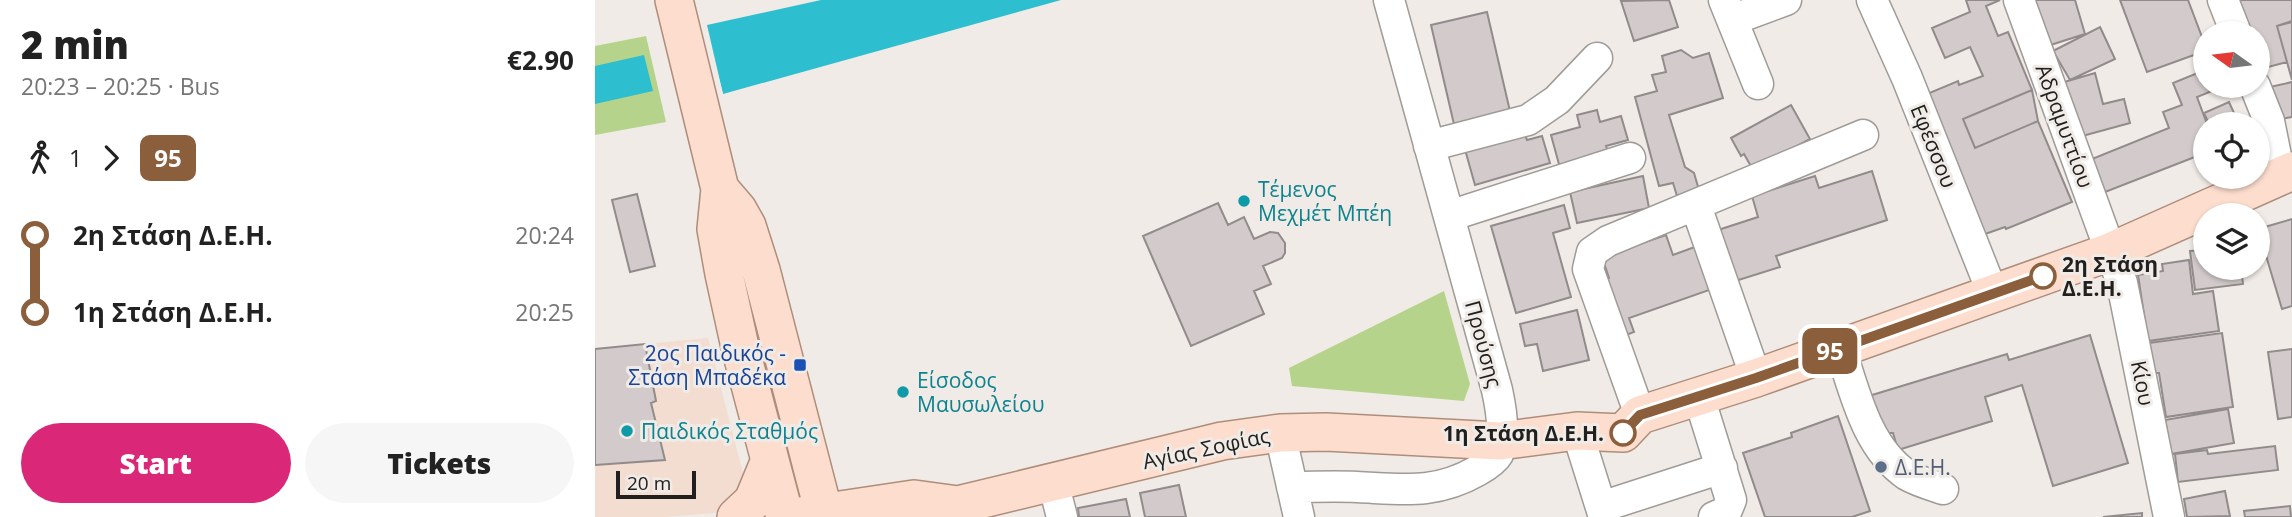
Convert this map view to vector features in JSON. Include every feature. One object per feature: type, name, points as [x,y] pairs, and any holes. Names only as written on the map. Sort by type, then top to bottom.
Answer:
[{"type":"main road","points":[[674,0],[720,189],[716,229],[724,274],[785,517]]},
{"type":"main road","points":[[1500,441],[1577,431],[1623,433],[1640,415],[1756,378],[2110,252],[2286,173]]},
{"type":"main road","points":[[720,189],[738,210],[750,237],[814,516]]},
{"type":"main road","name":"Αγίας Σοφίας","points":[[814,516],[914,499],[947,511],[1058,500],[1221,442],[1280,433],[1362,432],[1500,441]]},
{"type":"main road","points":[[736,517],[753,501],[770,460]]},
{"type":"street","name":"Προύσης","points":[[1389,0],[1497,390],[1501,417],[1500,441]]},
{"type":"street","points":[[1758,84],[1728,10],[1786,0]]},
{"type":"street","name":"Εφέσσου","points":[[1872,0],[1907,78],[1993,294]]},
{"type":"street","name":"Αδραμυττίου","points":[[2019,0],[2110,252]]},
{"type":"street","points":[[2224,0],[2232,21]]},
{"type":"street","points":[[1429,146],[1528,120],[1557,100],[1597,58]]},
{"type":"street","points":[[2260,98],[2286,173]]},
{"type":"street","points":[[1640,415],[1588,269],[1592,252],[1608,241],[1863,135]]},
{"type":"street","points":[[1449,216],[1630,158]]},
{"type":"street","points":[[1696,206],[1756,378]]},
{"type":"street","name":"Κίου","points":[[2110,252],[2127,303],[2169,517]]},
{"type":"street","points":[[1840,348],[1870,433],[1892,463],[1910,477],[1943,489]]},
{"type":"street","points":[[1699,397],[1731,500],[1726,512],[1714,517]]},
{"type":"street","points":[[1577,431],[1602,512],[1722,468]]},
{"type":"street","points":[[1280,433],[1299,517]]},
{"type":"street","points":[[1292,487],[1340,486],[1410,491],[1438,487],[1489,463],[1497,454],[1500,441]]},
{"type":"shaded area","points":[[708,338],[743,473],[733,500],[715,513],[664,517],[595,517],[595,349]]},
{"type":"green space","points":[[646,36],[666,122],[595,135],[595,46]]},
{"type":"green space","points":[[1444,291],[1470,384],[1464,401],[1292,386],[1289,368]]},
{"type":"water","points":[[821,0],[1061,0],[723,94],[707,25]]},
{"type":"water","points":[[644,55],[653,91],[595,104],[595,66]]},
{"type":"pier","points":[[705,23],[724,98],[720,95]]},
{"type":"building","points":[[1669,0],[1678,27],[1634,41],[1621,1]]},
{"type":"building","points":[[1966,0],[2000,0],[1986,6],[1998,36],[2008,32],[2032,90],[1963,119],[1975,148],[2038,121],[2072,202],[2006,229],[2005,227],[1971,239],[1915,99],[1958,81],[1959,85],[1983,76],[1970,47],[1945,58],[1932,28],[1970,12]]},
{"type":"building","points":[[2025,0],[2075,0],[2085,34],[2041,48]]},
{"type":"building","points":[[2120,0],[2188,0],[2196,21],[2193,21],[2193,55],[2147,72]]},
{"type":"building","points":[[2226,0],[2292,0],[2292,21],[2277,26],[2287,62],[2270,67],[2270,21],[2233,21]]},
{"type":"building","points":[[1487,12],[1512,120],[1456,133],[1431,25]]},
{"type":"building","points":[[2292,22],[2292,80],[2277,26]]},
{"type":"building","points":[[2100,27],[2115,59],[2070,80],[2053,51]]},
{"type":"building","points":[[1681,50],[1693,58],[1709,53],[1723,98],[1669,115],[1685,167],[1694,173],[1699,190],[1677,196],[1673,183],[1659,186],[1635,97],[1657,91],[1652,75],[1666,72],[1662,56]]},
{"type":"building","points":[[2095,73],[2103,104],[2124,99],[2130,123],[2075,138],[2061,83]]},
{"type":"building","points":[[2193,75],[2193,98],[2197,98],[2203,112],[2193,112],[2193,158],[2100,194],[2087,161],[2169,128],[2163,112],[2182,105],[2173,83]]},
{"type":"building","points":[[2292,82],[2292,117],[2270,121],[2270,112],[2267,112],[2263,98],[2270,98],[2270,87]]},
{"type":"building","points":[[2032,90],[2038,121],[1975,148],[1963,119]]},
{"type":"building","points":[[2229,102],[2234,112],[2206,112]]},
{"type":"building","points":[[1791,105],[1810,139],[1753,170],[1731,138]]},
{"type":"building","points":[[1597,110],[1600,122],[1621,116],[1628,140],[1606,146],[1609,154],[1560,168],[1551,135],[1580,127],[1577,115]]},
{"type":"building","points":[[1523,129],[1527,140],[1542,136],[1550,163],[1475,185],[1464,146]]},
{"type":"building","points":[[1872,171],[1887,220],[1776,256],[1780,267],[1729,283],[1712,232],[1758,217],[1752,196],[1815,176],[1819,188]]},
{"type":"building","points":[[1643,176],[1649,208],[1577,223],[1570,192]]},
{"type":"building","points":[[637,194],[655,266],[630,272],[612,200]]},
{"type":"building","points":[[1218,203],[1228,225],[1244,217],[1254,239],[1270,232],[1278,233],[1285,243],[1285,253],[1282,258],[1263,266],[1271,284],[1254,291],[1264,314],[1191,346],[1143,236]]},
{"type":"building","points":[[1564,205],[1570,228],[1553,233],[1571,297],[1516,313],[1491,226]]},
{"type":"building","points":[[2292,219],[2292,306],[2282,309],[2270,269],[2270,225]]},
{"type":"building","points":[[1666,235],[1673,255],[1700,245],[1715,288],[1629,318],[1634,332],[1621,337],[1601,282],[1609,278],[1602,257]]},
{"type":"building","points":[[2190,251],[2193,251],[2193,274]]},
{"type":"building","points":[[2189,260],[2193,294],[2213,291],[2219,331],[2148,341],[2138,275],[2163,271],[2162,264]]},
{"type":"building","points":[[2194,280],[2242,280],[2243,284],[2195,290]]},
{"type":"building","points":[[1577,310],[1589,360],[1543,371],[1537,344],[1525,346],[1520,324]]},
{"type":"building","points":[[2222,333],[2233,407],[2166,417],[2159,373],[2154,373],[2149,343]]},
{"type":"building","points":[[2090,335],[2128,463],[2053,486],[2022,385],[1985,397],[1992,421],[1898,450],[1893,433],[1870,433],[1859,399],[2007,354],[2009,360]]},
{"type":"building","name":"Παιδικός Σταθμός","points":[[645,344],[656,401],[651,403],[665,460],[595,465],[595,349]]},
{"type":"building","points":[[2292,349],[2292,417],[2278,419],[2268,352]]},
{"type":"building","points":[[2228,409],[2234,443],[2171,454],[2165,420]]},
{"type":"building","points":[[1838,416],[1870,511],[1852,517],[1765,517],[1743,453],[1792,437],[1791,433]]},
{"type":"building","points":[[2275,446],[2278,470],[2178,482],[2175,454],[2207,450],[2208,454]]},
{"type":"building","points":[[1179,485],[1186,517],[1145,517],[1140,493]]},
{"type":"building","points":[[2225,491],[2230,516],[2187,517],[2184,499]]},
{"type":"building","points":[[1126,499],[1130,517],[1079,517],[1078,508]]},
{"type":"building","points":[[2290,506],[2291,517],[2245,517],[2244,511]]},
{"type":"building","points":[[2142,513],[2142,517],[2103,517]]},
{"type":"bus line","name":"95","points":[[1623,433],[1640,415],[1756,378],[2043,276]]},
{"type":"place","name":"Τέμενος Μεχμέτ Μπέη","points":[[1244,201]]},
{"type":"place","name":"2η Στάση Δ.Ε.Η.","points":[[2043,276]]},
{"type":"place","name":"2ος Παιδικός - Στάση Μπαδέκα","points":[[800,365]]},
{"type":"place","name":"Είσοδος Μαυσωλείου","points":[[903,392]]},
{"type":"place","name":"Παιδικός Σταθμός","points":[[627,431]]},
{"type":"place","name":"1η Στάση Δ.Ε.Η.","points":[[1623,433]]},
{"type":"place","name":"Δ.Ε.Η.","points":[[1881,467]]}]
